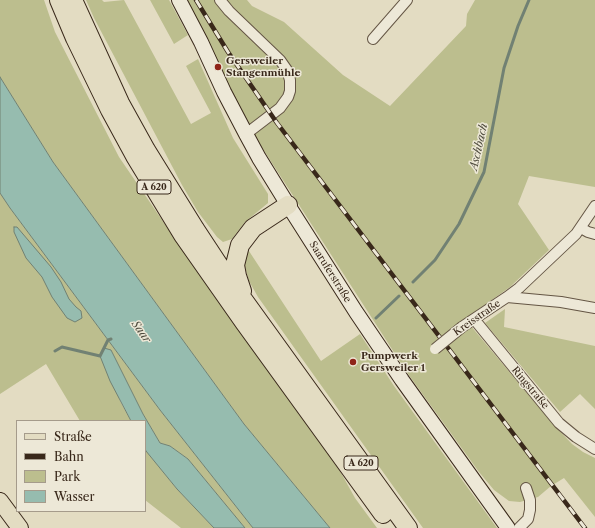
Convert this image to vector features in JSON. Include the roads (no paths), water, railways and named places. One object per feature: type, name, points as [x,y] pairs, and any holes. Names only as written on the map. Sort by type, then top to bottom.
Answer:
[{"type":"highway","name":"A 620","points":[[59,0],[74,38],[110,110],[135,156],[183,235],[276,355],[312,406],[392,528]]},
{"type":"highway","name":"A 620","points":[[73,0],[117,96],[146,150],[195,229],[254,315],[276,355]]},
{"type":"highway","points":[[254,315],[241,290],[237,276],[235,265],[240,245],[253,228],[288,205]]},
{"type":"highway","name":"A 620","points":[[312,406],[408,528]]},
{"type":"main road","name":"Saaruferstraße","points":[[179,0],[246,134],[288,205],[397,374],[508,528]]},
{"type":"main road","points":[[0,501],[20,528]]},
{"type":"street","points":[[220,0],[229,11],[280,60],[287,70],[290,80],[288,97],[280,108],[246,134]]},
{"type":"street","points":[[373,39],[407,0]]},
{"type":"street","points":[[507,297],[569,241],[581,228],[595,206]]},
{"type":"street","points":[[581,228],[595,234]]},
{"type":"street","name":"Kreisstraße","points":[[434,349],[462,327],[507,297],[562,302],[595,308]]},
{"type":"street","name":"Ringstraße","points":[[474,319],[559,423],[576,437],[595,449]]},
{"type":"street","points":[[519,528],[528,519],[530,510],[530,500],[526,488]]},
{"type":"water","name":"Saar","points":[[0,77],[53,162],[244,424],[330,528],[253,528],[160,410],[10,208],[0,193]]},
{"type":"water","points":[[14,227],[17,227],[51,267],[61,282],[69,299],[81,311],[82,318],[75,322],[67,318],[52,297],[42,277],[26,258],[14,232]]},
{"type":"water","points":[[104,348],[111,350],[143,414],[160,443],[170,446],[188,459],[245,528],[214,528],[177,489],[146,451],[146,420],[130,420],[110,381],[100,356]]},
{"type":"waterway","name":"Aschbach","points":[[413,282],[435,260],[459,224],[484,172],[504,68],[518,26],[529,0]]},
{"type":"waterway","name":"Aschbach","points":[[376,318],[399,296]]},
{"type":"waterway","points":[[55,351],[62,347],[100,356],[108,340],[111,339]]},
{"type":"railway","points":[[196,0],[228,52],[277,123],[585,528]]},
{"type":"place","name":"Gersweiler Stangenmühle","points":[[218,67]]},
{"type":"place","name":"Pumpwerk Gersweiler 1","points":[[353,362]]}]
